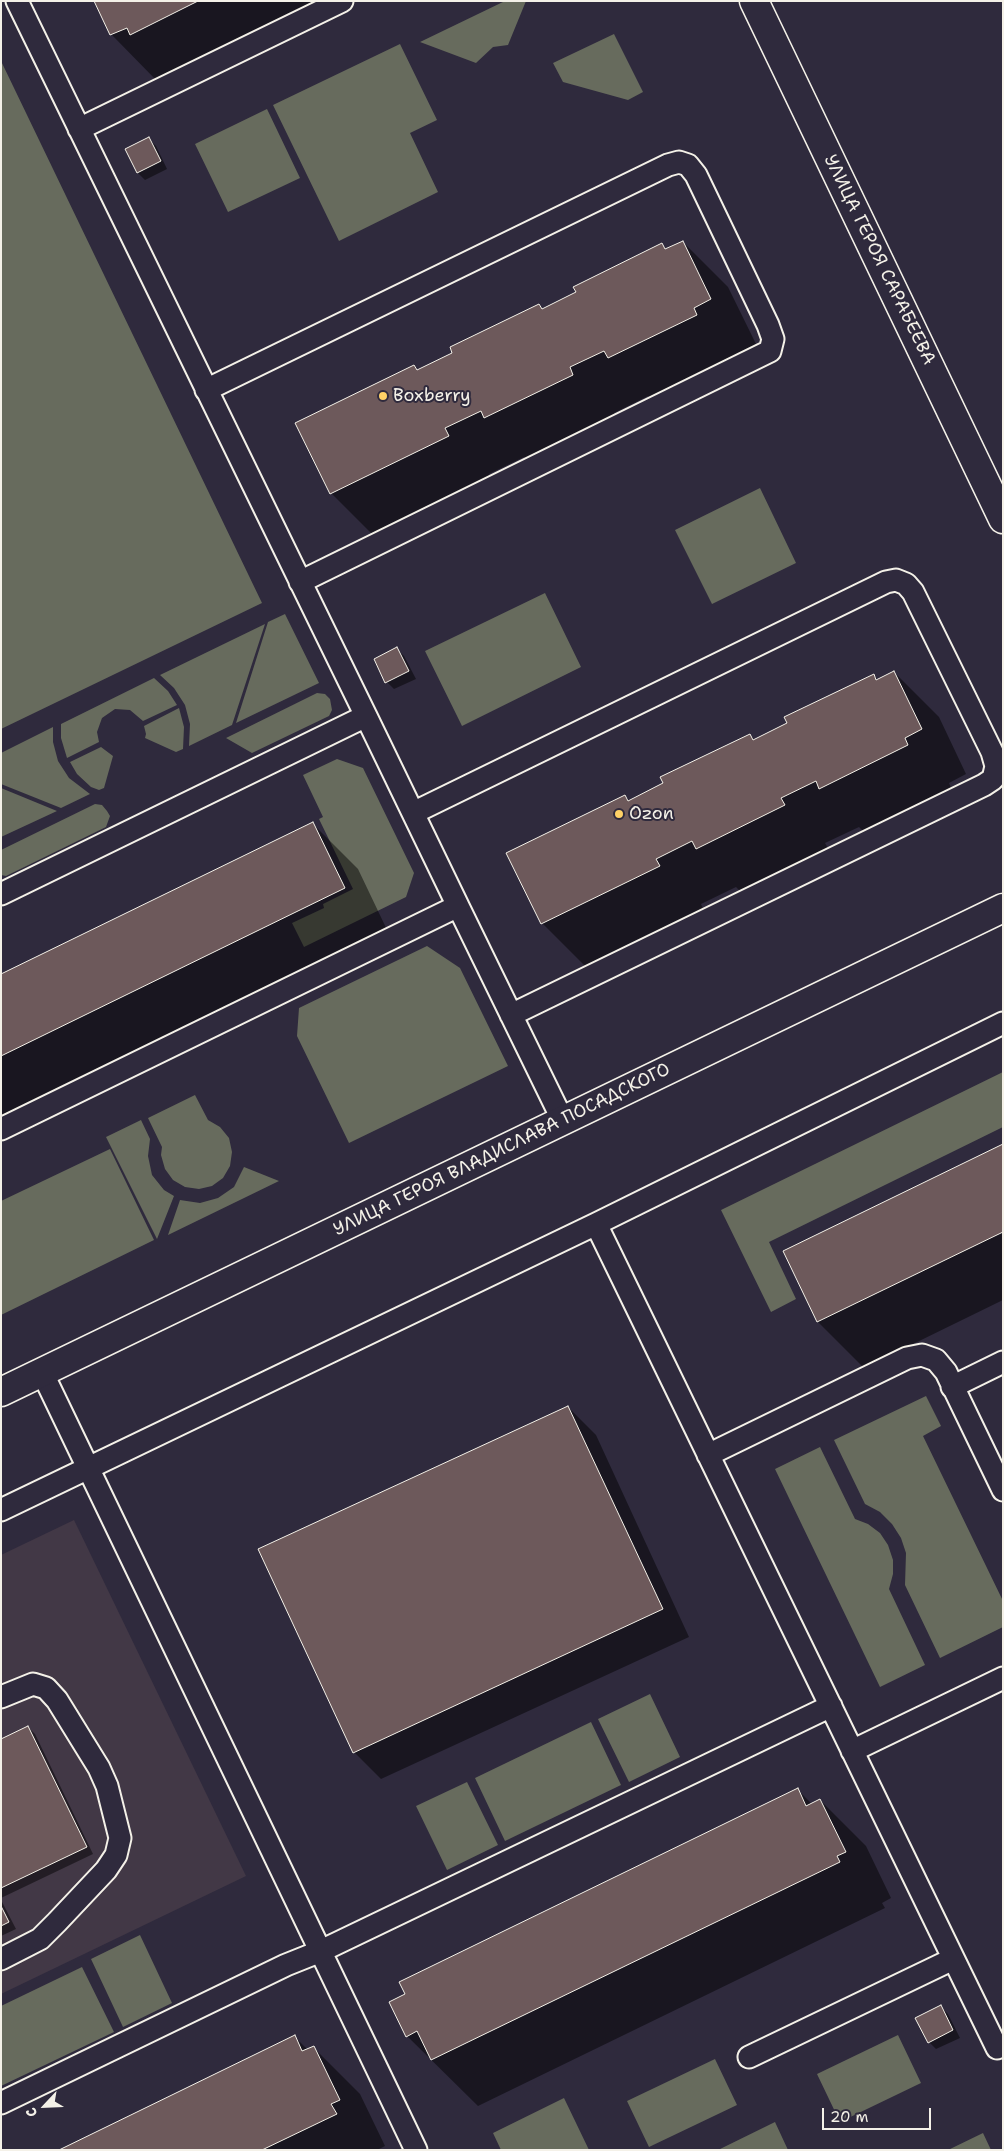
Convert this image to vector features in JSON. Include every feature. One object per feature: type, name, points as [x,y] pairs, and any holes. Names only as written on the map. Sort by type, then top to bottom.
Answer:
[{"type":"street","name":"УЛИЦА ГЕРОЯ САРАБЕЕВА","points":[[754,1],[1003,519]]},
{"type":"street","name":"УЛИЦА ГЕРОЯ ВЛАДИСЛАВА ПОСАДСКОГО","points":[[1,1392],[1003,908]]},
{"type":"lane","points":[[17,1],[563,1121]]},
{"type":"lane","points":[[79,130],[342,1]]},
{"type":"lane","points":[[206,390],[667,165],[679,162],[688,165],[696,175],[774,339],[770,351],[742,367],[300,582]]},
{"type":"lane","points":[[413,813],[878,586],[896,580],[906,584],[918,600],[992,752],[996,766],[993,779],[984,785],[511,1015]]},
{"type":"lane","points":[[1,894],[366,716]]},
{"type":"lane","points":[[1,1129],[458,906]]},
{"type":"lane","points":[[1,1510],[596,1224],[1003,1023]]},
{"type":"lane","points":[[596,1224],[997,2048]]},
{"type":"lane","points":[[708,1455],[914,1356],[922,1355],[936,1360],[946,1372],[1003,1490]]},
{"type":"lane","points":[[952,1387],[1003,1362]]},
{"type":"lane","points":[[42,1372],[416,2150]]},
{"type":"lane","points":[[852,1751],[1003,1678]]},
{"type":"lane","points":[[1,1697],[21,1687],[33,1684],[46,1688],[57,1700],[100,1768],[109,1794],[120,1838],[116,1856],[106,1870],[57,1922],[40,1938],[1,1959]]},
{"type":"lane","points":[[1,2103],[277,1969],[321,1952],[831,1706]]},
{"type":"lane","points":[[749,2057],[953,1959]]},
{"type":"shaded area","points":[[74,1520],[246,1876],[1,1994],[1,1555]]},
{"type":"green space","points":[[505,1],[526,1],[508,45],[493,47],[476,63],[420,42]]},
{"type":"green space","points":[[614,34],[643,92],[628,100],[563,82],[553,63]]},
{"type":"green space","points":[[400,44],[437,120],[410,133],[438,192],[339,241],[273,105]]},
{"type":"green space","points":[[1,61],[262,603],[1,729]]},
{"type":"green space","points":[[267,109],[300,178],[228,212],[195,144]]},
{"type":"green space","points":[[760,488],[796,563],[712,604],[675,530]]},
{"type":"green space","points":[[545,593],[581,667],[462,726],[425,651]]},
{"type":"green space","points":[[285,614],[319,683],[236,723],[268,622]]},
{"type":"green space","points":[[265,624],[232,725],[189,746],[190,724],[185,705],[174,688],[160,675]]},
{"type":"green space","points":[[154,678],[168,691],[177,705],[143,721],[130,710],[115,709],[102,718],[97,732],[99,742],[67,758],[61,738],[61,724]]},
{"type":"green space","points":[[317,693],[325,694],[330,699],[332,710],[329,716],[252,753],[226,738]]},
{"type":"green space","points":[[179,708],[184,727],[183,749],[176,752],[145,738],[144,726]]},
{"type":"green space","points":[[53,727],[53,742],[58,761],[69,778],[90,794],[61,808],[1,784],[1,753]]},
{"type":"green space","points":[[101,747],[113,756],[104,788],[99,790],[91,787],[77,774],[70,762]]},
{"type":"green space","points":[[337,759],[363,768],[414,873],[406,897],[304,947],[292,923],[324,908],[323,904],[353,889],[319,819],[323,817],[303,775]]},
{"type":"green space","points":[[1,788],[57,811],[1,837]]},
{"type":"green space","points":[[95,804],[102,805],[110,816],[106,827],[6,876],[1,875],[1,850]]},
{"type":"green space","points":[[427,946],[460,968],[508,1066],[349,1143],[297,1036],[299,1008]]},
{"type":"green space","points":[[1003,1072],[1003,1127],[769,1242],[796,1299],[771,1312],[721,1210]]},
{"type":"green space","points":[[195,1095],[208,1120],[220,1127],[229,1138],[232,1152],[230,1166],[223,1178],[212,1186],[199,1189],[185,1187],[173,1180],[165,1169],[161,1155],[162,1147],[148,1118]]},
{"type":"green space","points":[[141,1120],[150,1139],[148,1156],[152,1175],[164,1190],[174,1196],[157,1239],[106,1137]]},
{"type":"green space","points":[[110,1149],[154,1240],[1,1315],[1,1201]]},
{"type":"green space","points":[[244,1167],[279,1181],[168,1235],[180,1200],[200,1203],[218,1198],[234,1187]]},
{"type":"green space","points":[[926,1396],[941,1426],[923,1436],[1003,1601],[1003,1627],[940,1658],[905,1585],[906,1553],[901,1538],[892,1524],[880,1512],[865,1504],[834,1440]]},
{"type":"green space","points":[[820,1447],[855,1519],[868,1524],[880,1533],[888,1545],[893,1560],[893,1574],[889,1589],[925,1665],[880,1687],[775,1469]]},
{"type":"green space","points":[[650,1694],[680,1757],[629,1782],[598,1719]]},
{"type":"green space","points":[[591,1722],[621,1785],[505,1841],[475,1778]]},
{"type":"green space","points":[[467,1782],[498,1845],[447,1870],[416,1806]]},
{"type":"green space","points":[[140,1935],[172,2003],[123,2027],[91,1959]]},
{"type":"green space","points":[[82,1967],[114,2032],[1,2086],[1,2006]]},
{"type":"green space","points":[[898,2035],[921,2083],[840,2122],[817,2074]]},
{"type":"green space","points":[[715,2059],[737,2105],[649,2147],[627,2101]]},
{"type":"green space","points":[[564,2098],[589,2150],[501,2150],[493,2133]]},
{"type":"green space","points":[[775,2122],[788,2150],[718,2150]]},
{"type":"green space","points":[[983,2133],[991,2150],[948,2150]]},
{"type":"building","points":[[94,1],[198,1],[130,35],[127,28],[110,35]]},
{"type":"building","points":[[149,137],[161,161],[137,173],[125,149]]},
{"type":"building","points":[[683,241],[711,299],[694,308],[697,315],[608,358],[604,351],[570,367],[573,375],[484,418],[481,411],[445,428],[449,436],[330,494],[295,423],[414,365],[417,370],[452,353],[450,347],[539,304],[542,309],[576,292],[573,287],[662,243],[665,249]]},
{"type":"building","points":[[397,647],[409,671],[385,683],[374,659]]},
{"type":"building","points":[[894,671],[922,729],[905,738],[908,745],[819,789],[816,781],[781,798],[785,805],[696,849],[692,841],[656,859],[660,866],[541,924],[506,853],[625,795],[628,801],[663,783],[660,777],[750,734],[753,740],[787,723],[784,717],[874,674],[876,680]]},
{"type":"building","points":[[313,822],[345,888],[1,1056],[1,974]]},
{"type":"building","points":[[1003,1144],[1003,1232],[817,1322],[783,1251]]},
{"type":"building","points":[[568,1406],[663,1609],[353,1753],[258,1549]]},
{"type":"building","points":[[28,1726],[87,1847],[1,1888],[1,1739]]},
{"type":"building","points":[[798,1788],[806,1806],[820,1799],[846,1852],[837,1856],[840,1862],[431,2060],[417,2031],[406,2037],[389,2002],[405,1994],[399,1982]]},
{"type":"building","points":[[1,1906],[9,1922],[1,1926]]},
{"type":"building","points":[[941,2005],[953,2030],[928,2043],[915,2018]]},
{"type":"building","points":[[295,2035],[302,2051],[314,2046],[340,2100],[331,2104],[337,2114],[262,2150],[59,2150]]},
{"type":"place","name":"Boxberry","points":[[383,396]]},
{"type":"place","name":"Ozon","points":[[619,814]]}]
